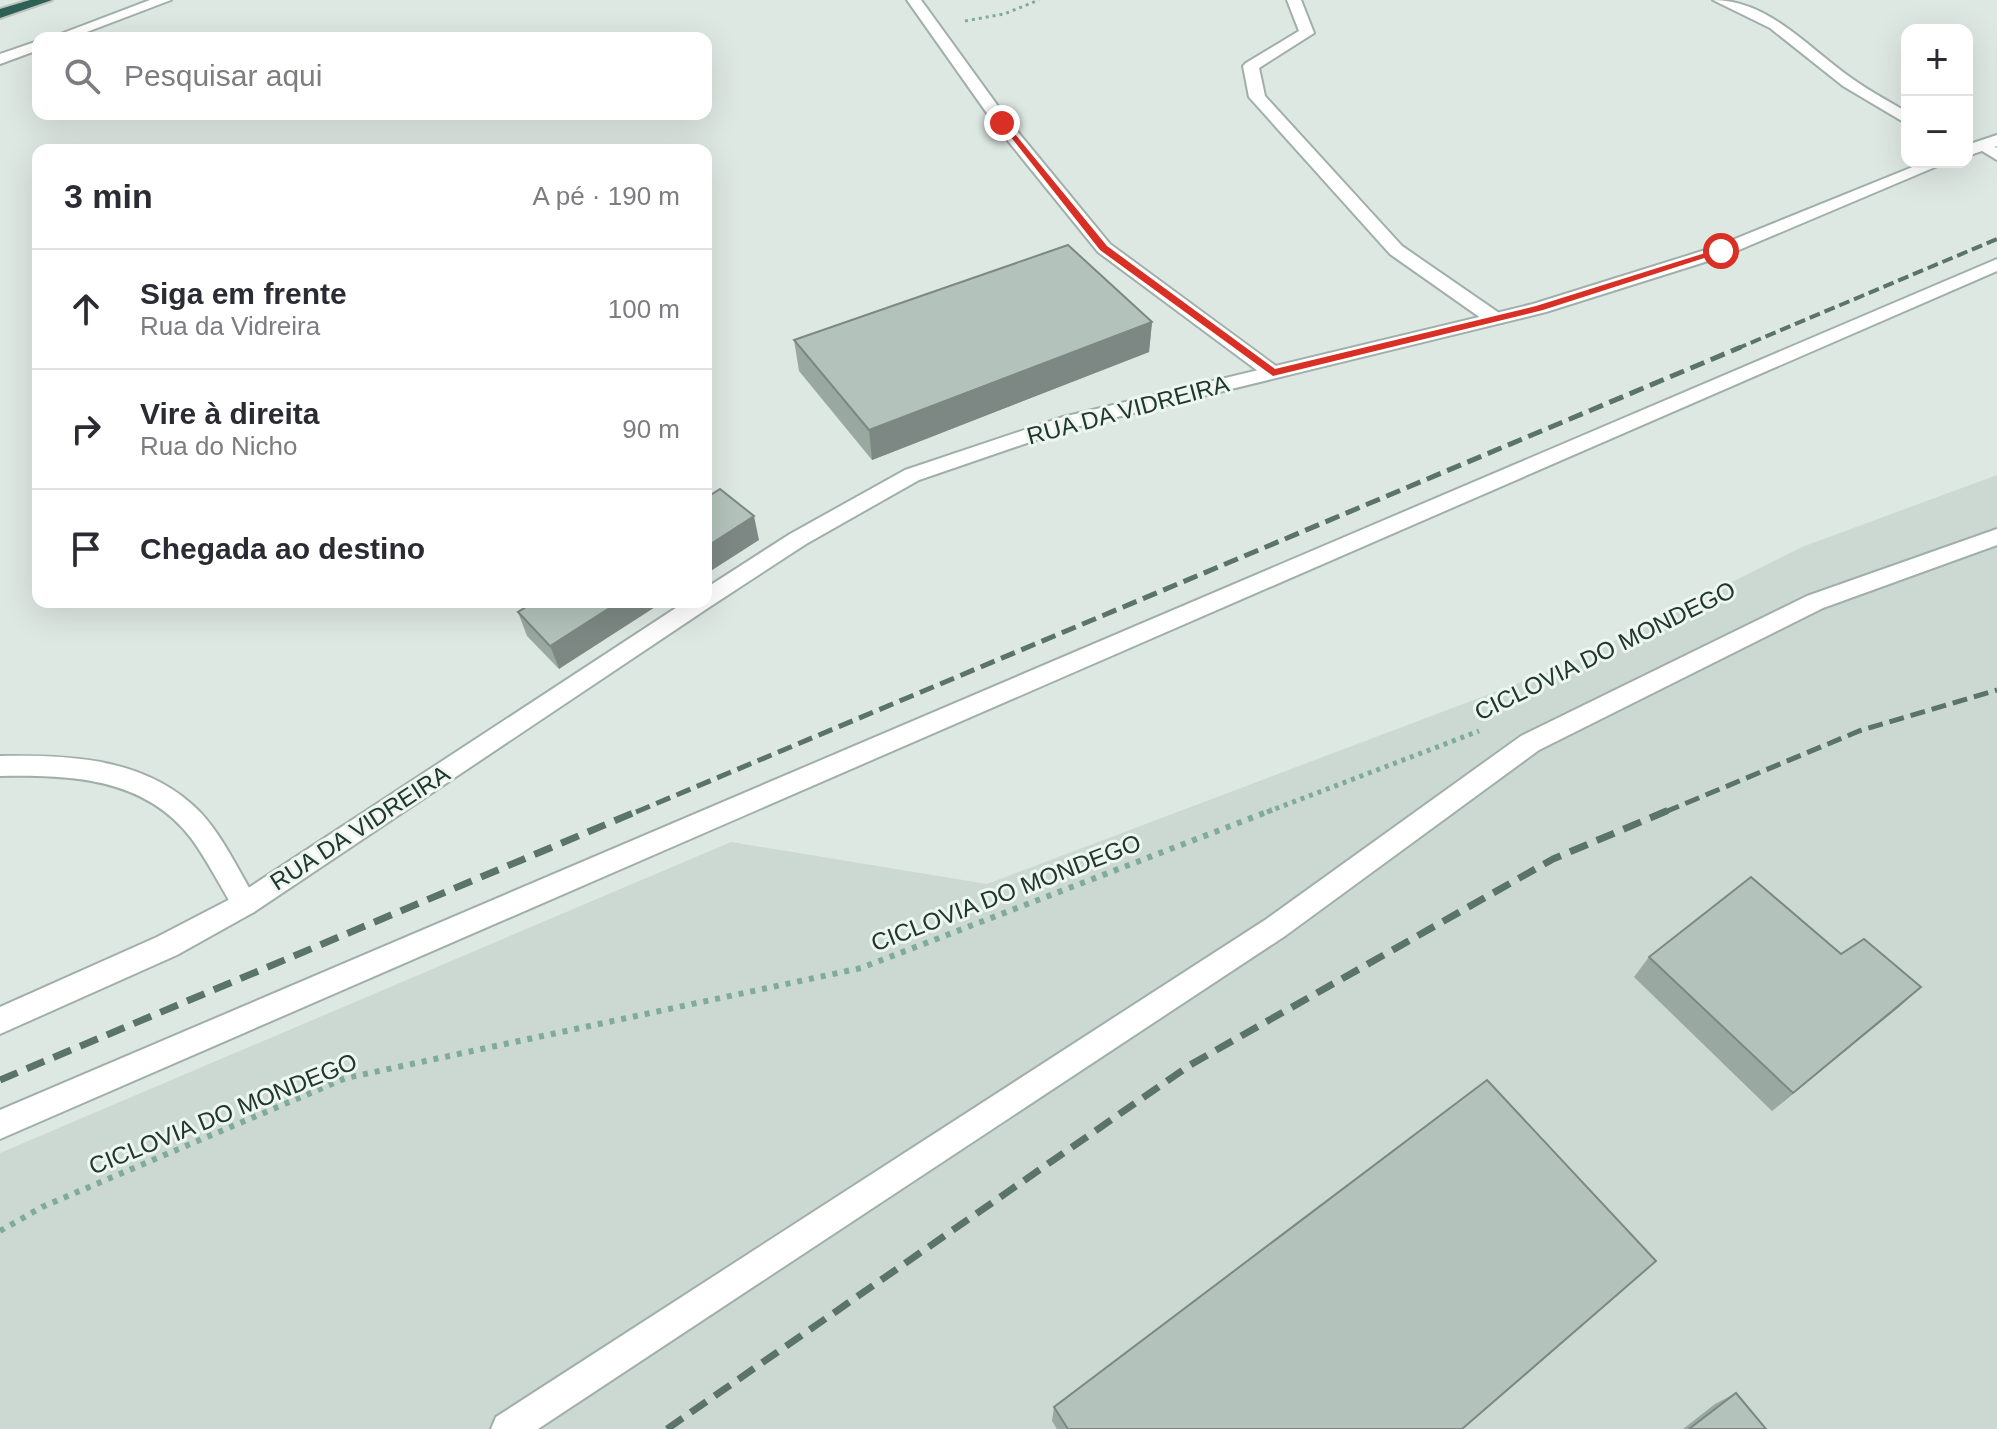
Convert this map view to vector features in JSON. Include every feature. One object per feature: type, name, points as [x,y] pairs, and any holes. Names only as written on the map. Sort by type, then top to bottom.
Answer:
[{"type":"highway","points":[[0,14],[45,0]]},
{"type":"street","points":[[74,32],[164,0]]},
{"type":"street","points":[[914,0],[1002,123],[1104,248],[1273,373]]},
{"type":"street","points":[[1294,0],[1307,33],[1251,66],[1257,97],[1396,250],[1495,319]]},
{"type":"street","points":[[1720,0],[1775,25],[1848,83],[1901,115]]},
{"type":"street","points":[[0,59],[32,47]]},
{"type":"street","points":[[1982,146],[1997,155]]},
{"type":"street","name":"RUA DA VIDREIRA","points":[[712,596],[798,539],[912,475],[1063,424],[1539,308],[1721,251],[1924,168]]},
{"type":"street","points":[[0,1125],[1997,264]]},
{"type":"street","points":[[508,1429],[1275,928],[1530,743],[1815,602],[1997,537]]},
{"type":"street","name":"RUA DA VIDREIRA","points":[[0,1021],[167,946],[245,904],[693,608]]},
{"type":"street","points":[[0,766],[58,764],[109,770],[153,790],[192,821],[245,904]]},
{"type":"path","points":[[932,27],[1004,14],[1039,0]]},
{"type":"path","name":"CICLOVIA DO MONDEGO","points":[[0,1231],[42,1207],[346,1078],[861,968],[1491,727]]},
{"type":"shaded area","points":[[1997,475],[1997,1429],[0,1429],[0,1153],[731,842],[987,884],[1566,665],[1802,547]]},
{"type":"building","points":[[1068,245],[1152,322],[869,430],[794,340]]},
{"type":"building","points":[[720,489],[754,516],[712,543],[712,494]]},
{"type":"building","points":[[524,608],[610,608],[550,646],[518,612]]},
{"type":"building","points":[[1751,877],[1841,954],[1864,939],[1921,987],[1793,1093],[1649,957]]},
{"type":"building","points":[[1487,1080],[1656,1261],[1462,1429],[1068,1429],[1054,1407]]},
{"type":"building","points":[[1736,1393],[1766,1429],[1689,1429]]},
{"type":"railway","points":[[1736,349],[1997,239]]},
{"type":"railway","points":[[636,812],[1741,347]]},
{"type":"railway","points":[[1665,812],[1859,731],[1997,690]]},
{"type":"railway","points":[[0,1080],[640,810]]},
{"type":"railway","points":[[667,1429],[1190,1065],[1553,859],[1669,810]]},
{"type":"route","points":[[1002,123],[1104,248],[1273,373],[1539,308],[1721,251]]}]
